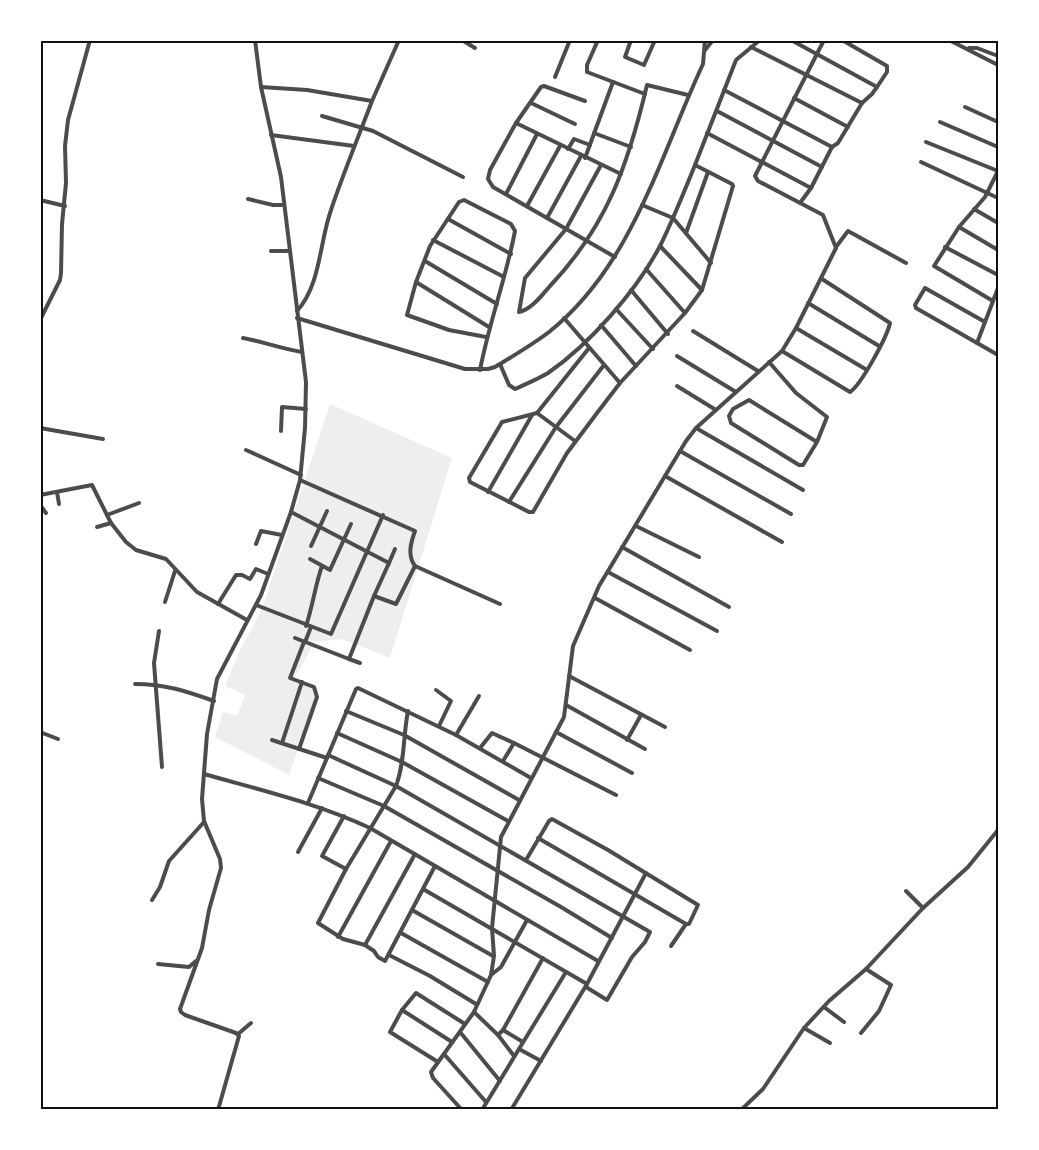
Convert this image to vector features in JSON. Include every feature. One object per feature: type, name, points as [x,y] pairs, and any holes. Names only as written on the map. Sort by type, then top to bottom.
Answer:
[{"type":"street","points":[[40,320],[60,280],[65,206],[64,146],[68,120],[90,40]]},
{"type":"street","points":[[238,1034],[181,1012],[185,990],[202,948],[208,910],[222,863],[204,821],[202,799],[207,734],[217,679],[256,605],[291,512],[300,478],[306,409],[306,382],[278,159],[261,87],[255,40]]},
{"type":"street","points":[[297,311],[312,288],[324,233],[354,146],[399,40]]},
{"type":"street","points":[[462,40],[475,48]]},
{"type":"street","points":[[555,77],[570,40]]},
{"type":"street","points":[[598,40],[586,70],[590,74],[645,94]]},
{"type":"street","points":[[631,40],[625,57],[644,65],[655,40]]},
{"type":"street","points":[[297,318],[465,369],[491,369],[536,342],[564,318],[615,257],[642,205],[703,64],[705,40]]},
{"type":"street","points":[[705,50],[713,40]]},
{"type":"street","points":[[500,364],[509,385],[515,388],[550,371],[584,342],[616,309],[660,246],[736,60],[760,40]]},
{"type":"street","points":[[791,40],[877,87]]},
{"type":"street","points":[[824,40],[774,141],[761,161],[756,179],[823,216],[836,248]]},
{"type":"street","points":[[800,203],[812,188],[832,147],[838,143],[862,103],[872,94],[887,72],[887,66],[842,40]]},
{"type":"street","points":[[949,40],[999,65]]},
{"type":"street","points":[[751,47],[862,103]]},
{"type":"street","points":[[968,48],[977,48],[999,56]]},
{"type":"street","points":[[547,218],[590,145],[613,82]]},
{"type":"street","points":[[601,165],[566,229],[525,278],[519,312],[523,312],[536,301],[573,261],[588,241],[605,211],[631,147],[647,85],[688,95]]},
{"type":"street","points":[[585,101],[544,86],[541,87],[516,123],[488,175],[491,185],[615,257]]},
{"type":"street","points":[[261,87],[307,90],[372,101]]},
{"type":"street","points":[[724,90],[832,147]]},
{"type":"street","points":[[794,98],[848,127]]},
{"type":"street","points":[[531,103],[575,124]]},
{"type":"street","points":[[965,107],[999,122]]},
{"type":"street","points":[[717,111],[822,167]]},
{"type":"street","points":[[322,116],[362,127],[463,177]]},
{"type":"street","points":[[940,122],[999,147]]},
{"type":"street","points":[[516,123],[621,174]]},
{"type":"street","points":[[594,133],[631,147]]},
{"type":"street","points":[[707,133],[812,188]]},
{"type":"street","points":[[506,194],[537,134]]},
{"type":"street","points":[[271,135],[354,146]]},
{"type":"street","points":[[568,149],[574,139],[590,145]]},
{"type":"street","points":[[926,141],[998,171],[988,192],[959,227],[934,267],[993,301]]},
{"type":"street","points":[[527,206],[560,146]]},
{"type":"street","points":[[921,162],[999,198]]},
{"type":"street","points":[[589,348],[537,413],[502,422],[469,478],[470,482],[530,512],[534,510],[575,441],[620,383],[685,314],[702,290],[733,186],[695,165]]},
{"type":"street","points":[[686,233],[708,172]]},
{"type":"street","points":[[248,199],[273,205],[284,205]]},
{"type":"street","points":[[40,200],[65,206]]},
{"type":"street","points":[[480,370],[486,337],[497,304],[515,231],[511,224],[464,200],[459,202],[433,240],[416,282],[407,313],[410,318],[449,330],[486,337]]},
{"type":"street","points":[[642,205],[673,218],[711,263]]},
{"type":"street","points":[[974,209],[999,223]]},
{"type":"street","points":[[448,219],[510,254]]},
{"type":"street","points":[[959,227],[999,250]]},
{"type":"street","points":[[462,1110],[431,1074],[474,1012],[491,975],[494,956],[492,928],[499,844],[508,821],[564,717],[573,646],[608,572],[696,428],[782,351],[822,279],[836,248],[848,231],[906,264]]},
{"type":"street","points":[[433,240],[504,277]]},
{"type":"street","points":[[660,246],[702,290]]},
{"type":"street","points":[[945,247],[999,275]]},
{"type":"street","points":[[272,251],[290,251]]},
{"type":"street","points":[[425,261],[497,304]]},
{"type":"street","points":[[646,269],[685,314]]},
{"type":"street","points":[[782,351],[850,392],[858,385],[867,370],[890,326],[888,321],[822,279]]},
{"type":"street","points":[[416,282],[489,327]]},
{"type":"street","points":[[985,322],[925,288],[915,305],[916,308],[999,355]]},
{"type":"street","points":[[977,344],[999,288]]},
{"type":"street","points":[[631,290],[668,334]]},
{"type":"street","points":[[808,303],[879,346]]},
{"type":"street","points":[[616,309],[653,349]]},
{"type":"street","points":[[564,318],[620,383]]},
{"type":"street","points":[[601,325],[636,366]]},
{"type":"street","points":[[796,328],[867,370]]},
{"type":"street","points":[[693,331],[758,371]]},
{"type":"street","points":[[243,338],[302,352]]},
{"type":"street","points":[[676,356],[736,392]]},
{"type":"street","points":[[769,362],[796,393],[827,417],[818,442],[803,465],[799,465],[731,423],[729,416],[733,409],[749,400],[818,442]]},
{"type":"street","points":[[509,502],[556,427],[604,365]]},
{"type":"street","points":[[677,386],[716,410]]},
{"type":"street","points":[[281,431],[282,407],[306,409]]},
{"type":"street","points":[[537,413],[575,441]]},
{"type":"street","points":[[488,492],[532,415]]},
{"type":"street","points":[[40,428],[103,439]]},
{"type":"street","points":[[696,428],[803,490]]},
{"type":"street","points":[[246,450],[300,478],[416,531],[410,551],[411,561],[415,566],[500,604]]},
{"type":"street","points":[[680,452],[791,514]]},
{"type":"street","points":[[665,476],[782,542]]},
{"type":"street","points":[[40,495],[92,485],[111,523],[126,542],[136,550],[166,560],[197,592],[247,620]]},
{"type":"street","points":[[57,492],[59,504]]},
{"type":"street","points":[[106,514],[139,503]]},
{"type":"street","points":[[40,505],[45,513]]},
{"type":"street","points":[[311,546],[327,511]]},
{"type":"street","points":[[291,512],[389,563]]},
{"type":"street","points":[[256,605],[331,634],[383,515]]},
{"type":"street","points":[[97,526],[111,523]]},
{"type":"street","points":[[309,559],[330,570],[351,524]]},
{"type":"street","points":[[636,526],[699,557]]},
{"type":"street","points":[[256,544],[261,531],[282,535]]},
{"type":"street","points":[[622,547],[729,607]]},
{"type":"street","points":[[349,659],[395,549]]},
{"type":"street","points":[[299,749],[317,697],[314,687],[290,678],[305,642],[315,600],[314,592],[322,566]]},
{"type":"street","points":[[374,596],[396,604],[415,566]]},
{"type":"street","points":[[218,604],[236,575],[250,579],[256,569],[268,574]]},
{"type":"street","points":[[165,602],[176,571]]},
{"type":"street","points":[[608,572],[717,632]]},
{"type":"street","points":[[595,598],[690,650]]},
{"type":"street","points":[[159,631],[154,663],[162,767]]},
{"type":"street","points":[[295,638],[360,663]]},
{"type":"street","points":[[569,676],[665,727]]},
{"type":"street","points":[[282,743],[302,682]]},
{"type":"street","points":[[135,684],[157,684],[177,688],[214,701]]},
{"type":"street","points":[[308,803],[346,711],[358,688],[439,726],[531,778]]},
{"type":"street","points":[[436,690],[452,701],[439,726]]},
{"type":"street","points":[[456,735],[479,696]]},
{"type":"street","points":[[566,705],[645,749]]},
{"type":"street","points":[[346,711],[404,735],[519,800]]},
{"type":"street","points":[[408,711],[401,771],[396,786],[346,869],[318,921],[319,924],[338,937],[365,945],[383,961],[389,955],[435,866]]},
{"type":"street","points":[[627,740],[641,715]]},
{"type":"street","points":[[40,732],[58,739]]},
{"type":"street","points":[[337,732],[402,762],[508,821]]},
{"type":"street","points":[[556,732],[632,773]]},
{"type":"street","points":[[480,748],[492,733],[616,795]]},
{"type":"street","points":[[272,740],[328,756],[396,786],[650,933],[632,957],[608,1000],[543,958],[423,889]]},
{"type":"street","points":[[503,761],[514,742]]},
{"type":"street","points":[[204,774],[308,803],[370,828],[598,961]]},
{"type":"street","points":[[318,778],[384,806],[612,938]]},
{"type":"street","points":[[298,852],[322,808]]},
{"type":"street","points":[[344,816],[322,856],[346,869]]},
{"type":"street","points":[[526,860],[549,821],[553,819],[646,873],[697,904],[698,907],[689,924],[686,924],[671,946]]},
{"type":"street","points":[[152,900],[172,857],[204,821]]},
{"type":"street","points":[[741,1110],[763,1089],[804,1028],[866,969],[923,908],[968,867],[999,830]]},
{"type":"street","points":[[538,838],[686,924]]},
{"type":"street","points":[[338,937],[391,841]]},
{"type":"street","points":[[365,945],[415,854]]},
{"type":"street","points":[[511,1110],[586,986],[646,873]]},
{"type":"street","points":[[906,891],[923,908]]},
{"type":"street","points":[[412,910],[494,956]]},
{"type":"street","points":[[491,975],[501,967],[527,920]]},
{"type":"street","points":[[401,933],[488,982]]},
{"type":"street","points":[[389,955],[477,1004]]},
{"type":"street","points":[[498,1035],[543,958]]},
{"type":"street","points":[[158,964],[189,967],[197,961]]},
{"type":"street","points":[[861,1033],[879,1011],[891,985],[866,969]]},
{"type":"street","points":[[482,1110],[566,972]]},
{"type":"street","points":[[438,1062],[390,1032],[402,1010],[416,993],[465,1024]]},
{"type":"street","points":[[824,1007],[844,1022]]},
{"type":"street","points":[[402,1010],[452,1042]]},
{"type":"street","points":[[474,1012],[498,1035],[514,1056]]},
{"type":"street","points":[[218,1110],[238,1043],[238,1034],[251,1023]]},
{"type":"street","points":[[804,1028],[830,1043]]},
{"type":"street","points":[[503,1030],[524,1042]]},
{"type":"street","points":[[460,1032],[500,1081]]},
{"type":"street","points":[[519,1049],[541,1061]]},
{"type":"street","points":[[444,1054],[486,1102]]},
{"type":"shaded area","points":[[330,404],[452,458],[390,658],[342,639],[315,642],[294,679],[319,692],[289,775],[215,737],[223,712],[237,716],[245,695],[225,686],[239,652],[262,609]]}]
